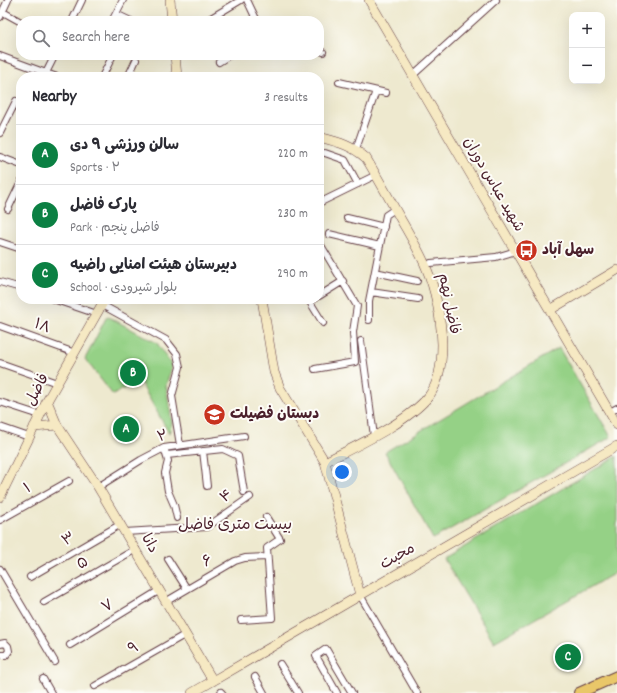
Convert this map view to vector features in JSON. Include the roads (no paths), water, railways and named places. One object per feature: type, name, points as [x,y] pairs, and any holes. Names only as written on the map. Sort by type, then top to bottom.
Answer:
[{"type":"main road","points":[[579,693],[617,676]]},
{"type":"street","points":[[8,0],[1,15],[16,20]]},
{"type":"street","points":[[74,16],[82,0]]},
{"type":"street","points":[[120,16],[116,14],[123,0]]},
{"type":"street","points":[[170,0],[172,16]]},
{"type":"street","points":[[214,16],[241,0]]},
{"type":"street","points":[[247,0],[255,16]]},
{"type":"street","name":"شهید عباس دوران","points":[[369,0],[550,310],[613,410],[617,425]]},
{"type":"street","points":[[413,75],[496,0]]},
{"type":"street","points":[[0,56],[43,72]]},
{"type":"street","points":[[46,72],[52,60]]},
{"type":"street","points":[[105,72],[111,60]]},
{"type":"street","points":[[130,72],[136,60]]},
{"type":"street","points":[[175,60],[177,72]]},
{"type":"street","points":[[339,82],[386,93]]},
{"type":"street","points":[[356,149],[376,91]]},
{"type":"street","points":[[0,133],[16,101]]},
{"type":"street","name":"فاضل نهم","points":[[324,138],[342,143],[356,149],[366,158],[417,247],[426,267],[435,295],[441,327],[442,357],[438,378],[429,395],[417,409],[402,420],[325,462]]},
{"type":"street","points":[[325,153],[345,160],[358,184]]},
{"type":"street","points":[[0,157],[16,163]]},
{"type":"street","points":[[324,201],[376,175]]},
{"type":"street","points":[[8,209],[16,192]]},
{"type":"street","points":[[370,320],[369,301],[386,214],[395,209]]},
{"type":"street","points":[[347,218],[384,227]]},
{"type":"street","points":[[329,234],[380,246]]},
{"type":"street","points":[[0,242],[16,247]]},
{"type":"street","points":[[314,369],[355,362],[353,332],[358,306],[324,250]]},
{"type":"street","points":[[431,263],[496,257],[516,251]]},
{"type":"street","points":[[550,310],[617,270]]},
{"type":"street","points":[[375,272],[417,281]]},
{"type":"street","points":[[324,293],[343,281]]},
{"type":"street","points":[[0,282],[16,287]]},
{"type":"street","points":[[371,292],[418,299]]},
{"type":"street","points":[[88,304],[102,306],[166,340],[177,354],[180,367],[172,396],[180,445]]},
{"type":"street","points":[[263,304],[274,372],[278,383],[325,462],[360,595],[417,693]]},
{"type":"street","points":[[311,304],[323,323]]},
{"type":"street","name":"فاضل","points":[[0,497],[47,401],[102,306]]},
{"type":"street","name":"۱۸","points":[[0,326],[75,353]]},
{"type":"street","points":[[361,341],[374,436]]},
{"type":"street","points":[[0,363],[57,383]]},
{"type":"street","name":"دانا","points":[[47,401],[57,425],[98,487],[136,549],[213,681]]},
{"type":"street","points":[[0,402],[40,415]]},
{"type":"street","points":[[34,427],[57,425]]},
{"type":"street","points":[[0,427],[29,436]]},
{"type":"street","name":"۲","points":[[98,487],[141,460],[164,448],[244,436]]},
{"type":"street","name":"محبت","points":[[192,693],[617,446]]},
{"type":"street","points":[[164,448],[168,461],[165,473],[168,491],[174,505],[177,518]]},
{"type":"street","points":[[166,455],[223,449],[238,456],[244,492]]},
{"type":"street","points":[[203,451],[207,486]]},
{"type":"street","name":"۱","points":[[0,520],[69,481]]},
{"type":"street","name":"۴","points":[[123,528],[207,527],[250,497]]},
{"type":"street","points":[[241,620],[272,618],[267,548],[280,539],[266,517]]},
{"type":"street","name":"۳","points":[[30,577],[123,528]]},
{"type":"street","name":"۵","points":[[44,602],[136,549]]},
{"type":"street","name":"۶","points":[[166,601],[235,562],[245,558],[268,557]]},
{"type":"street","points":[[168,559],[187,590]]},
{"type":"street","points":[[0,570],[55,662]]},
{"type":"street","name":"۷","points":[[70,645],[160,590]]},
{"type":"street","name":"۹","points":[[95,686],[186,634]]},
{"type":"street","points":[[0,644],[5,643],[8,646],[9,651],[6,655],[0,655]]},
{"type":"street","points":[[337,693],[316,656],[326,649],[352,693]]},
{"type":"street","points":[[280,664],[298,693]]},
{"type":"street","points":[[255,677],[264,693]]},
{"type":"street","points":[[43,678],[52,693]]},
{"type":"place","name":"سهل آباد","points":[[527,251]]},
{"type":"place","name":"پارک فاضل","points":[[133,373]]},
{"type":"place","name":"دبستان فضیلت","points":[[214,415]]},
{"type":"place","name":"سالن ورزشی ۹ دی","points":[[126,429]]},
{"type":"place","name":"دبیرستان هیئت امنایی راضیه","points":[[568,657]]},
{"type":"district","name":"بیست متری فاضل","points":[[235,525]]}]
